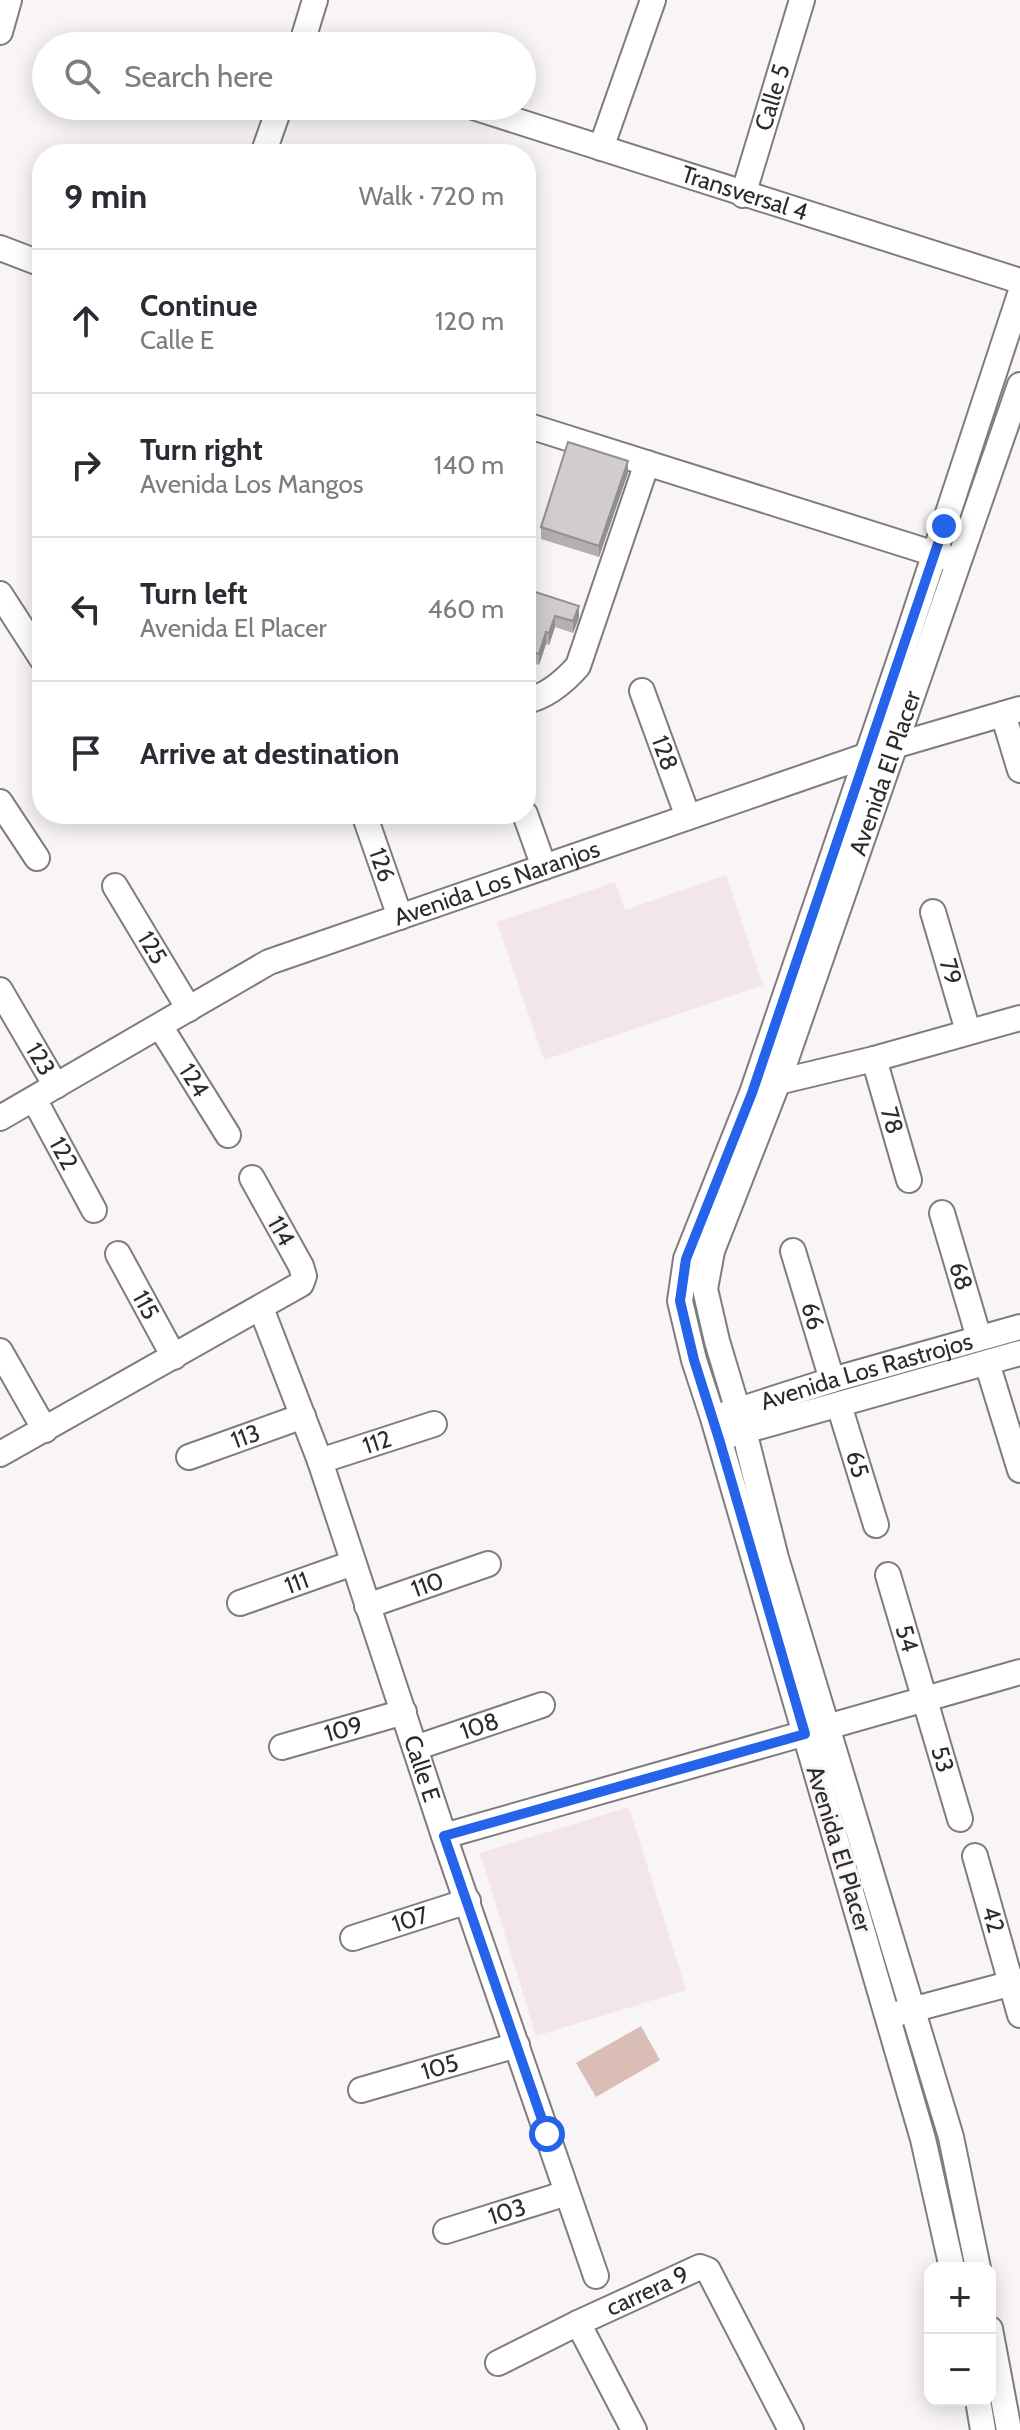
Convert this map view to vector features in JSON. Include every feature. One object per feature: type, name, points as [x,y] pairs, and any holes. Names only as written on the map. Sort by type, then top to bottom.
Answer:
[{"type":"street","points":[[0,32],[9,0]]},
{"type":"street","points":[[305,32],[315,0]]},
{"type":"street","points":[[601,148],[653,0]]},
{"type":"street","name":"Calle 5","points":[[743,195],[802,0]]},
{"type":"street","points":[[267,144],[275,120]]},
{"type":"street","name":"Transversal 4","points":[[514,120],[1020,281]]},
{"type":"street","points":[[0,248],[32,260]]},
{"type":"street","name":"Avenida El Placer","points":[[951,2262],[923,2139],[694,1360],[680,1301],[686,1259],[752,1093],[1020,294]]},
{"type":"street","name":"Avenida El Placer","points":[[977,2262],[951,2137],[776,1558],[705,1289],[712,1251],[778,1082],[1020,385]]},
{"type":"street","points":[[536,428],[958,562]]},
{"type":"street","points":[[536,697],[549,692],[578,666],[647,463]]},
{"type":"street","points":[[0,594],[32,644]]},
{"type":"street","name":"128","points":[[642,691],[688,817]]},
{"type":"street","points":[[1012,711],[1020,770]]},
{"type":"street","name":"Avenida Los Naranjos","points":[[0,1118],[269,962],[867,755],[1012,711]]},
{"type":"street","points":[[0,802],[37,858]]},
{"type":"street","name":"126","points":[[367,824],[400,917]]},
{"type":"street","points":[[529,824],[544,867]]},
{"type":"street","name":"125","points":[[115,886],[189,1009]]},
{"type":"street","name":"79","points":[[933,912],[968,1031]]},
{"type":"street","name":"123","points":[[0,990],[56,1086]]},
{"type":"street","points":[[778,1082],[874,1059],[968,1031],[1019,1021]]},
{"type":"street","name":"124","points":[[160,1026],[228,1135]]},
{"type":"street","name":"78","points":[[874,1059],[909,1180]]},
{"type":"street","name":"122","points":[[34,1099],[94,1210]]},
{"type":"street","name":"114","points":[[252,1178],[304,1276],[301,1284],[261,1308]]},
{"type":"street","name":"68","points":[[942,1213],[979,1338]]},
{"type":"street","name":"66","points":[[793,1251],[832,1380]]},
{"type":"street","name":"115","points":[[118,1254],[174,1357]]},
{"type":"street","points":[[0,1454],[261,1308]]},
{"type":"street","name":"Calle E","points":[[261,1308],[320,1461],[444,1836],[596,2276]]},
{"type":"street","name":"Avenida Los Rastrojos","points":[[716,1428],[832,1380],[1020,1327]]},
{"type":"street","points":[[0,1351],[45,1430]]},
{"type":"street","name":"Avenida Los Rastrojos","points":[[741,1420],[839,1405],[1020,1353]]},
{"type":"street","points":[[987,1363],[1020,1470]]},
{"type":"street","name":"65","points":[[839,1405],[876,1525]]},
{"type":"street","name":"113","points":[[189,1457],[303,1416]]},
{"type":"street","name":"112","points":[[320,1461],[434,1424]]},
{"type":"street","name":"111","points":[[240,1603],[353,1563]]},
{"type":"street","name":"110","points":[[367,1606],[488,1564]]},
{"type":"street","name":"54","points":[[888,1575],[926,1700]]},
{"type":"street","points":[[444,1836],[1020,1672]]},
{"type":"street","name":"53","points":[[926,1700],[960,1819]]},
{"type":"street","name":"108","points":[[415,1748],[542,1705]]},
{"type":"street","name":"109","points":[[282,1747],[404,1712]]},
{"type":"street","name":"42","points":[[975,1856],[1015,1983],[1020,2015]]},
{"type":"street","name":"107","points":[[353,1938],[468,1901]]},
{"type":"street","points":[[887,2018],[913,2008],[1015,1983]]},
{"type":"street","name":"105","points":[[361,2090],[517,2045]]},
{"type":"street","name":"103","points":[[446,2231],[567,2193]]},
{"type":"street","name":"carrera 9","points":[[634,2430],[578,2323],[700,2267],[708,2270],[791,2430]]},
{"type":"street","points":[[498,2363],[578,2323]]},
{"type":"street","points":[[991,2334],[1009,2430]]},
{"type":"street","points":[[979,2406],[983,2430]]},
{"type":"shaded area","points":[[726,875],[763,985],[544,1060],[497,922],[615,882],[625,910]]},
{"type":"shaded area","points":[[629,1807],[686,1990],[536,2036],[480,1853]]},
{"type":"shaded area","points":[[641,2026],[660,2060],[596,2097],[576,2063]]},
{"type":"building","points":[[568,442],[628,461],[599,546],[541,527]]},
{"type":"building","points":[[536,592],[579,606],[573,621],[555,616],[539,654],[536,653]]},
{"type":"route","points":[[547,2134],[444,1836],[805,1734],[694,1360],[680,1301],[686,1259],[752,1093],[944,526]]}]
